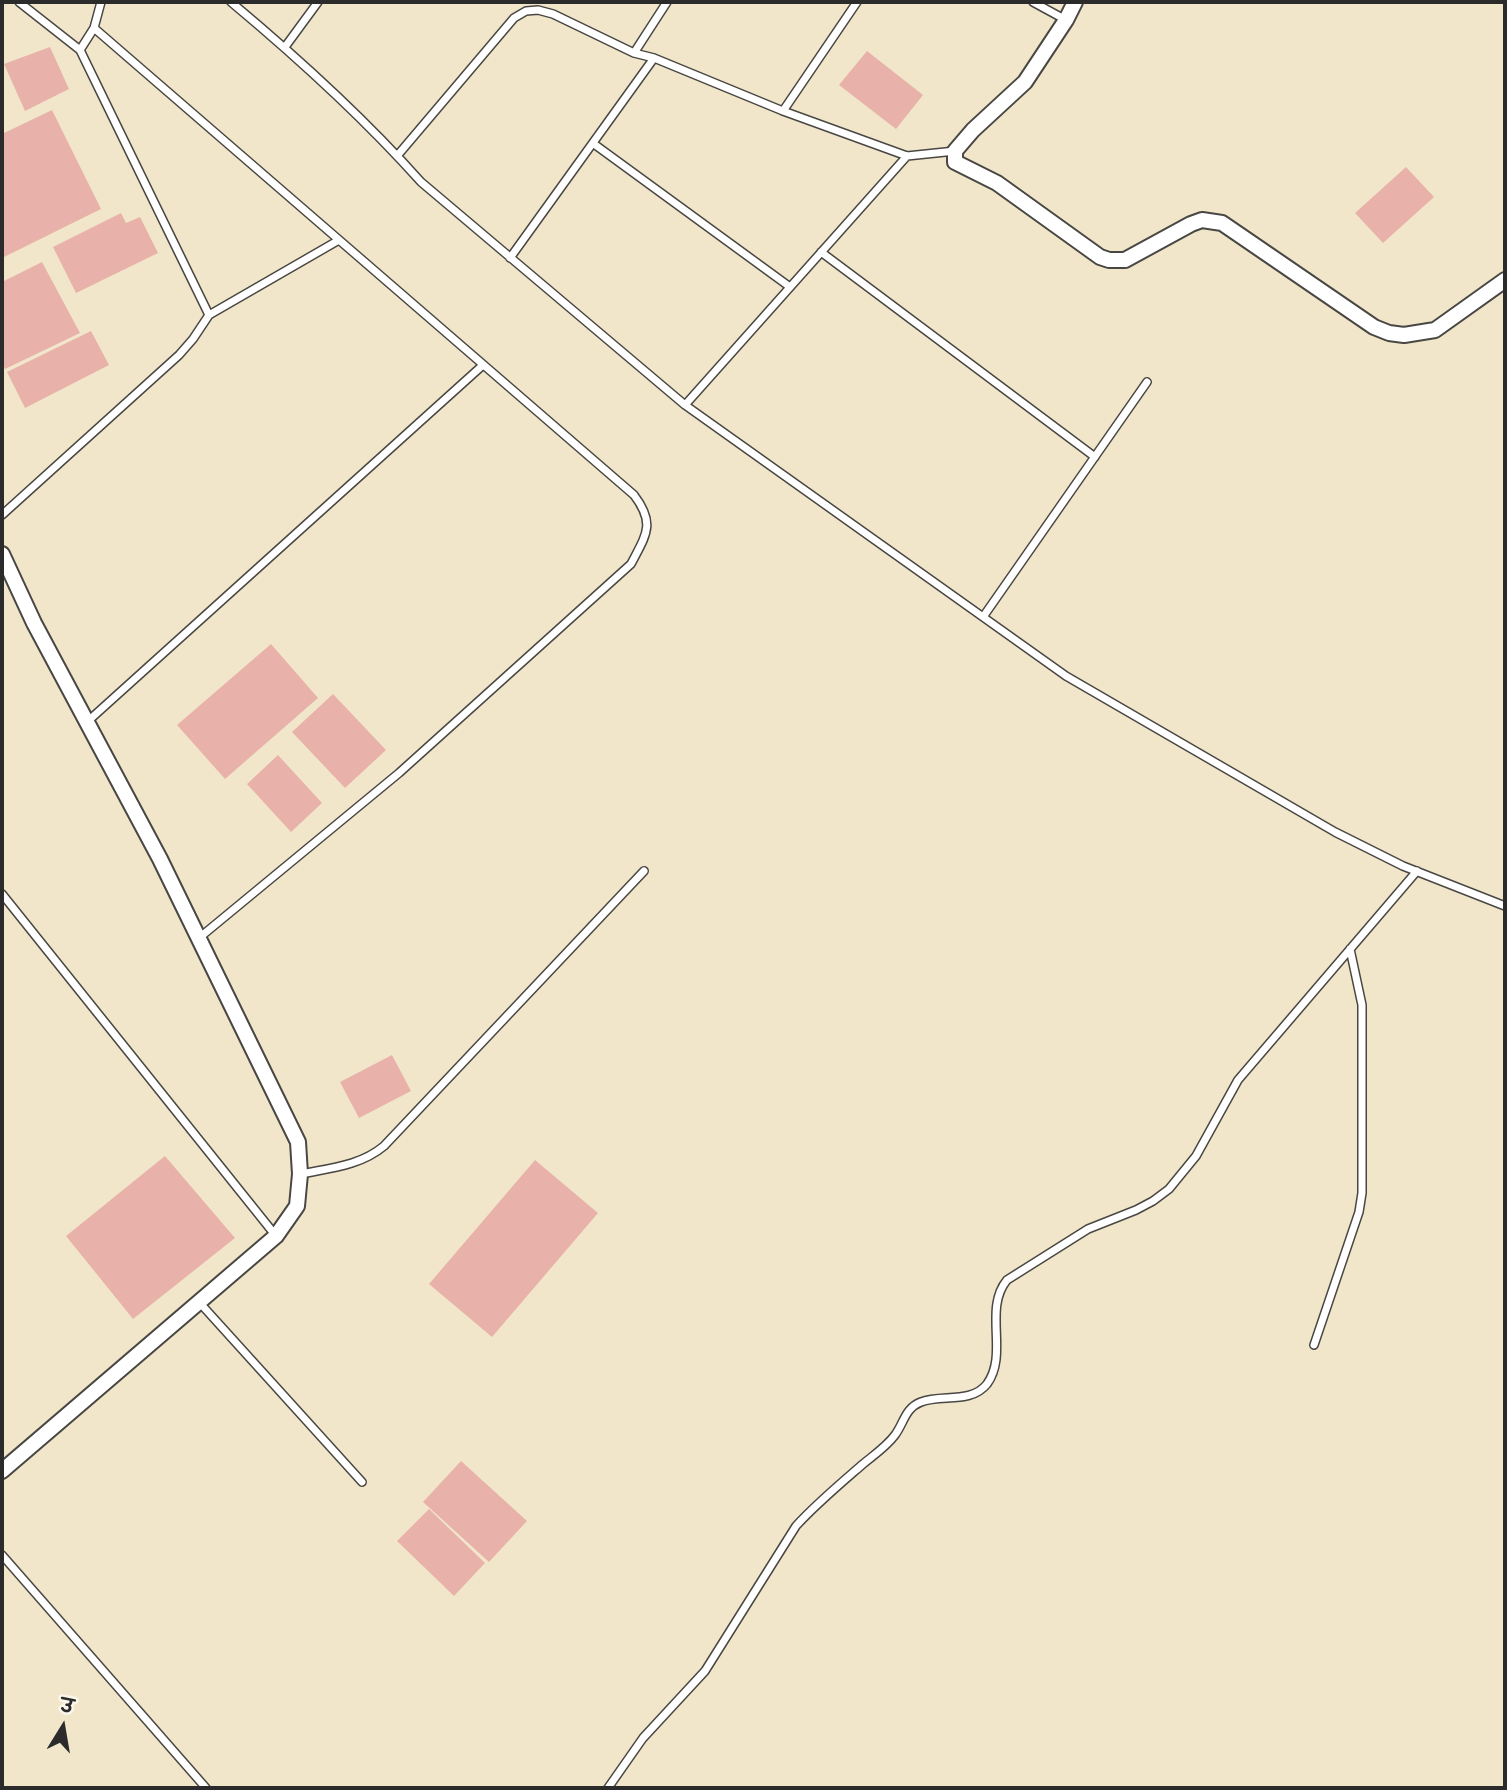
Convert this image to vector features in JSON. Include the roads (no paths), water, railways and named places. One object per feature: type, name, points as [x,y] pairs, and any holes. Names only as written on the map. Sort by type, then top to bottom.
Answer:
[{"type":"street","points":[[1075,2],[1025,82],[973,130],[955,151],[955,162],[1006,189],[1100,257],[1125,260],[1191,224],[1202,220],[1222,223],[1374,327],[1404,335],[1435,330],[1505,280]]},
{"type":"street","points":[[2,554],[34,623],[160,859],[298,1142],[300,1174],[297,1206],[276,1237],[2,1471]]},
{"type":"lane","points":[[19,2],[80,50],[209,315]]},
{"type":"lane","points":[[80,50],[94,28],[101,2]]},
{"type":"lane","points":[[231,2],[285,47],[421,182],[685,405],[1066,676],[1335,832],[1417,872],[1505,906]]},
{"type":"lane","points":[[285,47],[318,2]]},
{"type":"lane","points":[[634,53],[667,2]]},
{"type":"lane","points":[[783,111],[856,2]]},
{"type":"lane","points":[[1033,2],[1066,20]]},
{"type":"lane","points":[[397,156],[514,18],[526,11],[538,10],[553,14],[634,53],[654,58],[783,111],[907,156],[955,151]]},
{"type":"lane","points":[[94,28],[634,495],[645,510],[647,526],[643,541],[631,564],[399,773],[199,938]]},
{"type":"lane","points":[[510,258],[654,58]]},
{"type":"lane","points":[[594,144],[790,287]]},
{"type":"lane","points":[[685,405],[907,156]]},
{"type":"lane","points":[[2,515],[179,355],[209,315],[339,240]]},
{"type":"lane","points":[[821,252],[1095,457]]},
{"type":"lane","points":[[87,722],[483,365]]},
{"type":"lane","points":[[983,617],[1147,382]]},
{"type":"lane","points":[[300,1174],[357,1162],[371,1157],[384,1146],[644,871]]},
{"type":"lane","points":[[608,1788],[643,1738],[705,1671],[796,1526],[810,1511],[896,1434],[910,1408],[921,1401],[964,1396],[985,1386],[994,1368],[997,1300],[1000,1288],[1007,1280],[1088,1228],[1136,1210],[1169,1189],[1196,1156],[1238,1080],[1417,872]]},
{"type":"lane","points":[[2,894],[276,1237]]},
{"type":"lane","points":[[1314,1345],[1359,1212],[1362,1193],[1363,1005],[1350,949]]},
{"type":"lane","points":[[199,1302],[362,1482]]},
{"type":"lane","points":[[2,1555],[206,1788]]}]
